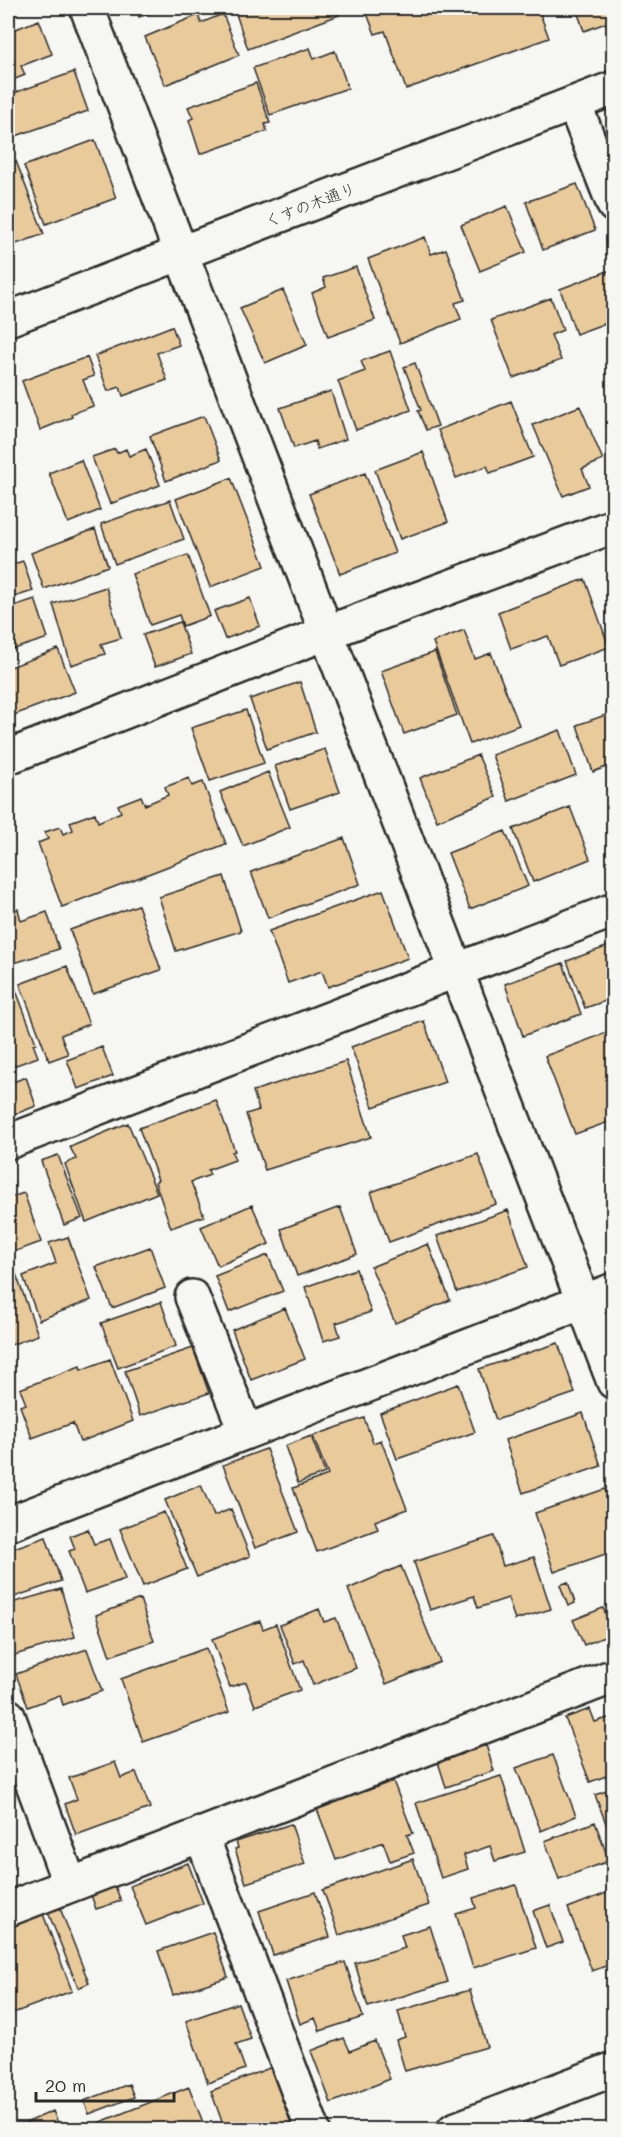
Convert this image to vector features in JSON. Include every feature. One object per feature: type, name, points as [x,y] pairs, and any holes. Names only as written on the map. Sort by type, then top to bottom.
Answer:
[{"type":"street","points":[[87,8],[614,1382]]},
{"type":"street","name":"くすの木通り","points":[[8,319],[614,88]]},
{"type":"street","points":[[574,103],[614,205]]},
{"type":"street","points":[[8,757],[326,633],[614,526]]},
{"type":"street","points":[[8,1142],[614,910]]},
{"type":"street","points":[[8,1524],[614,1290]]},
{"type":"street","points":[[192,1297],[246,1432]]},
{"type":"street","points":[[8,1908],[614,1676]]},
{"type":"street","points":[[8,1716],[70,1884]]},
{"type":"street","points":[[201,1834],[313,2130]]},
{"type":"street","points":[[454,2130],[614,2069]]},
{"type":"building","points":[[136,8],[166,8],[139,17]]},
{"type":"building","points":[[255,8],[336,8],[339,15],[248,49],[236,14]]},
{"type":"building","points":[[375,8],[538,8],[549,38],[406,89],[385,31],[375,34],[366,11]]},
{"type":"building","points":[[576,8],[610,8],[614,20],[584,31]]},
{"type":"building","points":[[223,14],[239,55],[165,85],[145,37],[198,15],[201,23]]},
{"type":"building","points":[[39,20],[52,54],[21,66],[25,75],[8,82],[8,32]]},
{"type":"building","points":[[310,48],[314,59],[335,51],[348,88],[270,115],[253,68]]},
{"type":"building","points":[[74,72],[88,111],[13,137],[8,122],[8,95]]},
{"type":"building","points":[[256,83],[270,123],[265,124],[267,131],[200,154],[189,120],[193,118],[188,107]]},
{"type":"building","points":[[95,140],[116,198],[46,224],[24,166]]},
{"type":"building","points":[[16,161],[44,234],[8,247],[8,165]]},
{"type":"building","points":[[577,184],[595,230],[543,250],[526,202]]},
{"type":"building","points":[[507,206],[526,252],[480,271],[461,225]]},
{"type":"building","points":[[425,237],[431,254],[446,249],[465,300],[455,303],[461,319],[400,343],[368,259]]},
{"type":"building","points":[[356,267],[375,320],[328,337],[312,293],[326,287],[323,278]]},
{"type":"building","points":[[608,271],[614,283],[614,320],[576,334],[560,289]]},
{"type":"building","points":[[283,290],[307,345],[265,363],[240,308]]},
{"type":"building","points":[[551,298],[563,330],[551,335],[561,360],[513,378],[491,320]]},
{"type":"building","points":[[172,326],[179,345],[157,353],[167,380],[123,396],[120,387],[108,391],[95,356]]},
{"type":"building","points":[[390,351],[411,410],[356,430],[338,381],[365,371],[361,361]]},
{"type":"building","points":[[87,357],[94,376],[83,380],[93,406],[40,430],[22,381]]},
{"type":"building","points":[[415,363],[438,426],[426,430],[418,411],[421,410],[404,367]]},
{"type":"building","points":[[331,391],[346,439],[317,449],[315,441],[294,448],[280,408]]},
{"type":"building","points":[[511,401],[533,457],[490,473],[487,466],[456,478],[438,430]]},
{"type":"building","points":[[580,406],[603,460],[582,469],[589,486],[563,496],[533,425]]},
{"type":"building","points":[[204,416],[221,460],[166,481],[150,436]]},
{"type":"building","points":[[115,449],[117,453],[126,449],[129,456],[146,449],[160,485],[110,504],[92,457]]},
{"type":"building","points":[[423,452],[448,522],[400,539],[375,470]]},
{"type":"building","points":[[81,460],[100,510],[68,523],[49,473]]},
{"type":"building","points":[[365,473],[395,553],[340,574],[309,494]]},
{"type":"building","points":[[231,478],[265,566],[210,587],[176,499]]},
{"type":"building","points":[[170,500],[184,539],[115,564],[101,524]]},
{"type":"building","points":[[95,529],[108,566],[44,589],[31,553]]},
{"type":"building","points":[[188,555],[210,616],[183,626],[179,615],[150,625],[132,574]]},
{"type":"building","points":[[23,561],[33,591],[8,599],[8,566]]},
{"type":"building","points":[[585,579],[609,647],[559,665],[548,636],[511,649],[498,612]]},
{"type":"building","points":[[106,587],[121,638],[101,644],[105,654],[71,665],[53,604]]},
{"type":"building","points":[[250,598],[260,626],[225,639],[214,611]]},
{"type":"building","points":[[35,599],[48,638],[8,651],[8,608]]},
{"type":"building","points":[[180,622],[191,654],[155,667],[143,635]]},
{"type":"building","points":[[464,630],[475,659],[491,653],[519,725],[470,744],[433,642]]},
{"type":"building","points":[[58,649],[75,692],[11,716],[8,706],[8,668]]},
{"type":"building","points":[[435,652],[457,715],[404,734],[381,671]]},
{"type":"building","points":[[300,682],[316,732],[267,749],[250,699]]},
{"type":"building","points":[[246,710],[264,763],[210,781],[191,728]]},
{"type":"building","points":[[614,712],[614,764],[593,772],[577,725]]},
{"type":"building","points":[[560,730],[576,775],[509,801],[492,755]]},
{"type":"building","points":[[325,749],[340,792],[290,809],[275,766]]},
{"type":"building","points":[[478,755],[496,797],[437,821],[420,778]]},
{"type":"building","points":[[268,772],[290,827],[243,846],[220,792]]},
{"type":"building","points":[[189,778],[192,786],[203,782],[226,844],[62,907],[38,843],[48,839],[45,832],[60,827],[63,834],[73,830],[70,822],[95,813],[98,822],[121,812],[118,805],[141,796],[145,805],[168,795],[165,787]]},
{"type":"building","points":[[570,807],[590,859],[533,882],[513,829]]},
{"type":"building","points":[[505,831],[528,886],[470,909],[448,853]]},
{"type":"building","points":[[344,838],[360,884],[268,918],[251,872]]},
{"type":"building","points":[[224,876],[241,931],[176,951],[159,897]]},
{"type":"building","points":[[383,890],[408,958],[328,987],[322,971],[288,983],[269,931]]},
{"type":"building","points":[[138,905],[161,970],[93,994],[70,930]]},
{"type":"building","points":[[18,909],[21,921],[47,912],[59,949],[8,965],[8,912]]},
{"type":"building","points":[[614,944],[614,998],[585,1008],[567,961]]},
{"type":"building","points":[[563,963],[581,1014],[523,1036],[505,984]]},
{"type":"building","points":[[67,966],[89,1024],[61,1035],[68,1054],[49,1061],[20,984]]},
{"type":"building","points":[[14,985],[36,1043],[33,1044],[38,1057],[8,1068],[8,988]]},
{"type":"building","points":[[424,1021],[445,1082],[373,1107],[351,1047]]},
{"type":"building","points":[[614,1030],[614,1120],[575,1134],[545,1056]]},
{"type":"building","points":[[102,1047],[113,1076],[78,1089],[67,1060]]},
{"type":"building","points":[[346,1061],[371,1137],[265,1170],[246,1114],[259,1110],[253,1091]]},
{"type":"building","points":[[26,1077],[36,1106],[8,1117],[8,1084]]},
{"type":"building","points":[[216,1100],[235,1151],[232,1152],[235,1160],[208,1170],[210,1175],[191,1182],[204,1216],[171,1228],[155,1182],[158,1180],[139,1128]]},
{"type":"building","points":[[128,1123],[157,1193],[86,1222],[65,1164],[76,1159],[70,1147]]},
{"type":"building","points":[[478,1154],[496,1204],[389,1242],[371,1192]]},
{"type":"building","points":[[58,1155],[82,1218],[64,1225],[41,1161]]},
{"type":"building","points":[[24,1193],[41,1242],[8,1254],[8,1198]]},
{"type":"building","points":[[252,1205],[269,1244],[218,1266],[201,1227]]},
{"type":"building","points":[[340,1207],[357,1254],[297,1276],[281,1229]]},
{"type":"building","points":[[508,1210],[528,1267],[457,1292],[437,1236]]},
{"type":"building","points":[[68,1237],[91,1300],[39,1320],[23,1276],[56,1263],[49,1243]]},
{"type":"building","points":[[428,1244],[450,1300],[395,1323],[371,1267]]},
{"type":"building","points":[[150,1247],[165,1288],[112,1308],[96,1267]]},
{"type":"building","points":[[268,1255],[283,1291],[229,1312],[215,1276]]},
{"type":"building","points":[[356,1269],[371,1312],[336,1323],[340,1336],[323,1341],[305,1287]]},
{"type":"building","points":[[16,1274],[38,1335],[8,1346],[8,1277]]},
{"type":"building","points":[[161,1302],[176,1346],[118,1368],[101,1323]]},
{"type":"building","points":[[285,1308],[305,1359],[251,1380],[232,1330]]},
{"type":"building","points":[[558,1343],[575,1393],[496,1420],[479,1369]]},
{"type":"building","points":[[193,1348],[209,1393],[140,1416],[125,1371]]},
{"type":"building","points":[[110,1359],[133,1421],[80,1442],[73,1423],[32,1438],[20,1406],[26,1404],[20,1389],[80,1366],[81,1370]]},
{"type":"building","points":[[458,1384],[475,1432],[397,1459],[380,1413]]},
{"type":"building","points":[[583,1413],[601,1466],[523,1493],[505,1440]]},
{"type":"building","points":[[364,1418],[373,1443],[381,1440],[407,1509],[375,1521],[378,1529],[317,1552],[293,1488],[328,1475],[313,1436]]},
{"type":"building","points":[[311,1436],[325,1473],[298,1483],[285,1446]]},
{"type":"building","points":[[266,1449],[298,1532],[255,1548],[223,1465]]},
{"type":"building","points":[[201,1485],[214,1516],[231,1509],[250,1556],[197,1577],[165,1500]]},
{"type":"building","points":[[605,1489],[614,1516],[614,1551],[554,1572],[535,1513]]},
{"type":"building","points":[[164,1512],[187,1569],[143,1586],[120,1529]]},
{"type":"building","points":[[88,1529],[94,1544],[110,1539],[125,1579],[85,1593],[69,1551],[75,1549],[70,1536]]},
{"type":"building","points":[[494,1536],[503,1566],[534,1557],[551,1609],[515,1620],[508,1598],[478,1608],[474,1596],[430,1610],[414,1562]]},
{"type":"building","points":[[46,1537],[61,1581],[8,1599],[8,1550]]},
{"type":"building","points":[[401,1566],[440,1662],[386,1684],[348,1589]]},
{"type":"building","points":[[568,1582],[575,1603],[568,1606],[560,1585]]},
{"type":"building","points":[[61,1589],[75,1637],[8,1657],[8,1604]]},
{"type":"building","points":[[140,1599],[154,1641],[110,1656],[96,1615]]},
{"type":"building","points":[[603,1608],[614,1633],[584,1645],[573,1620]]},
{"type":"building","points":[[319,1609],[324,1622],[336,1618],[356,1668],[313,1685],[304,1660],[295,1664],[280,1625]]},
{"type":"building","points":[[260,1621],[263,1629],[276,1624],[300,1690],[255,1706],[246,1682],[230,1687],[212,1639]]},
{"type":"building","points":[[206,1648],[229,1712],[143,1742],[121,1679]]},
{"type":"building","points":[[87,1649],[102,1691],[63,1705],[60,1695],[28,1707],[16,1674]]},
{"type":"building","points":[[590,1709],[595,1722],[614,1716],[614,1773],[590,1782],[565,1718]]},
{"type":"building","points":[[486,1745],[494,1771],[446,1787],[438,1762]]},
{"type":"building","points":[[553,1755],[576,1816],[541,1831],[516,1768]]},
{"type":"building","points":[[115,1762],[121,1778],[136,1772],[150,1808],[76,1835],[65,1804],[77,1799],[69,1778]]},
{"type":"building","points":[[501,1776],[525,1852],[495,1861],[490,1846],[464,1855],[468,1869],[441,1878],[416,1803]]},
{"type":"building","points":[[393,1781],[413,1833],[407,1835],[414,1853],[390,1861],[383,1842],[336,1860],[317,1809]]},
{"type":"building","points":[[614,1788],[614,1844],[595,1795]]},
{"type":"building","points":[[595,1822],[609,1861],[559,1879],[545,1841]]},
{"type":"building","points":[[291,1824],[305,1864],[246,1883],[235,1849],[238,1848],[236,1842]]},
{"type":"building","points":[[413,1859],[429,1905],[339,1935],[323,1890]]},
{"type":"building","points":[[188,1863],[203,1903],[146,1925],[130,1886]]},
{"type":"building","points":[[516,1885],[536,1948],[473,1968],[456,1914],[476,1908],[473,1898]]},
{"type":"building","points":[[115,1886],[121,1901],[96,1909],[91,1895]]},
{"type":"building","points":[[614,1890],[614,1963],[592,1971],[568,1908]]},
{"type":"building","points":[[315,1892],[330,1937],[273,1955],[259,1911]]},
{"type":"building","points":[[550,1905],[563,1942],[546,1948],[533,1911]]},
{"type":"building","points":[[60,1908],[89,1983],[78,1988],[48,1912]]},
{"type":"building","points":[[43,1914],[72,1991],[8,2015],[8,1928]]},
{"type":"building","points":[[430,1926],[448,1982],[368,2007],[355,1963],[405,1948],[401,1935]]},
{"type":"building","points":[[213,1932],[228,1977],[173,1995],[158,1951]]},
{"type":"building","points":[[345,1962],[363,2017],[320,2031],[315,2018],[300,2024],[286,1981]]},
{"type":"building","points":[[470,1990],[487,2047],[405,2071],[396,2040],[405,2037],[398,2011]]},
{"type":"building","points":[[238,2003],[251,2039],[236,2044],[245,2069],[208,2083],[186,2021]]},
{"type":"building","points":[[344,2038],[350,2051],[375,2041],[390,2079],[331,2103],[311,2051]]},
{"type":"building","points":[[272,2067],[292,2122],[273,2130],[225,2130],[211,2091]]},
{"type":"building","points":[[129,2084],[134,2097],[89,2114],[84,2101]]},
{"type":"building","points":[[189,2087],[206,2130],[80,2130]]},
{"type":"building","points":[[53,2111],[59,2125],[47,2130],[10,2130]]}]
